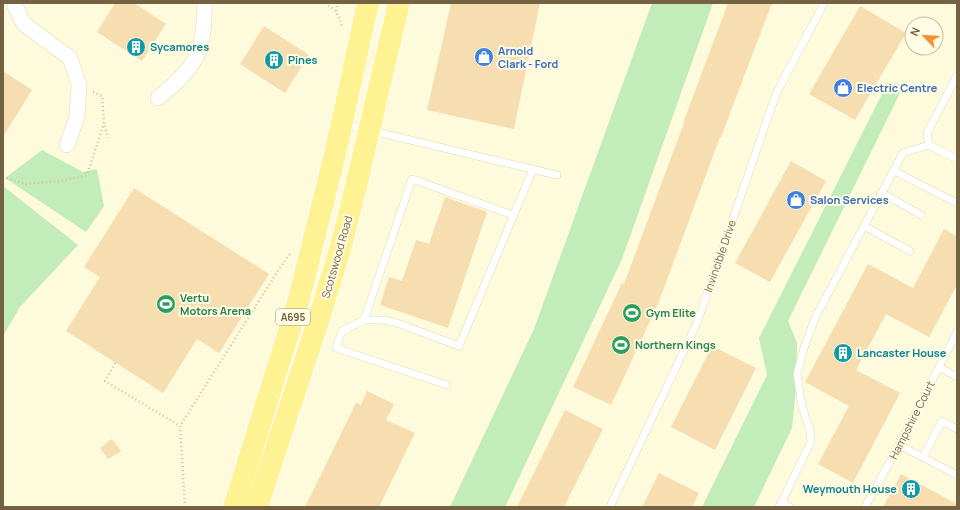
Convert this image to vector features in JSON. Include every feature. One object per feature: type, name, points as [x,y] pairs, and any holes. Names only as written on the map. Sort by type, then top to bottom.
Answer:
[{"type":"main road","name":"A695","points":[[234,507],[299,299],[342,124],[368,3]]},
{"type":"main road","name":"Scotswood Road","points":[[257,507],[337,260],[353,199],[399,3]]},
{"type":"street","points":[[158,98],[184,76],[193,63],[202,43],[204,32],[204,3]]},
{"type":"street","points":[[15,5],[24,24],[70,58],[79,85],[77,117],[67,145]]},
{"type":"lane","name":"Invincible Drive","points":[[610,507],[697,324],[776,94],[824,3]]},
{"type":"lane","points":[[929,145],[927,133],[957,76]]},
{"type":"lane","points":[[342,124],[557,175]]},
{"type":"lane","points":[[790,507],[780,505],[811,442],[810,430],[802,407],[798,376],[804,348],[814,318],[903,153],[929,145],[957,159]]},
{"type":"lane","points":[[447,385],[336,348],[342,331],[364,320],[382,320],[394,322],[459,346],[532,169]]},
{"type":"lane","points":[[894,171],[957,203]]},
{"type":"lane","points":[[364,320],[412,179],[513,215]]},
{"type":"lane","points":[[882,193],[921,215]]},
{"type":"lane","points":[[864,226],[910,252]]},
{"type":"lane","name":"Hampshire Court","points":[[865,507],[899,445],[957,332]]},
{"type":"lane","points":[[939,367],[957,377]]},
{"type":"lane","points":[[923,457],[942,421],[957,429]]},
{"type":"lane","points":[[899,445],[957,475]]},
{"type":"path","points":[[325,3],[336,12],[338,3]]},
{"type":"path","points":[[79,85],[102,96],[104,123],[108,138]]},
{"type":"path","points":[[3,177],[26,184],[61,181],[86,175],[104,123]]},
{"type":"path","points":[[186,507],[180,426],[281,266],[293,251],[291,257]]},
{"type":"path","points":[[115,363],[105,381],[180,426]]},
{"type":"green space","points":[[652,3],[713,3],[622,259],[505,507],[450,507],[534,329]]},
{"type":"green space","points":[[888,82],[904,85],[788,321],[797,343],[796,389],[792,428],[754,507],[702,507],[767,375],[759,338]]},
{"type":"green space","points":[[42,150],[83,172],[97,169],[104,206],[86,232],[5,178]]},
{"type":"green space","points":[[3,186],[78,245],[20,307],[3,336]]},
{"type":"building","name":"Sycamores","points":[[115,3],[134,3],[166,24],[142,61],[97,32]]},
{"type":"building","name":"Arnold Clark - Ford","points":[[451,3],[540,3],[514,129],[427,110]]},
{"type":"building","points":[[728,3],[772,3],[658,304],[611,405],[573,387],[622,283],[624,284]]},
{"type":"building","points":[[860,6],[904,32],[904,36],[855,120],[809,94]]},
{"type":"building","name":"Pines","points":[[264,26],[309,55],[285,93],[240,64]]},
{"type":"building","points":[[3,71],[32,90],[3,137]]},
{"type":"building","points":[[791,161],[826,181],[770,282],[735,263]]},
{"type":"building","name":"Vertu Motors Arena","points":[[134,188],[269,274],[219,353],[197,339],[163,393],[66,331],[100,277],[84,267]]},
{"type":"building","points":[[445,197],[487,212],[448,328],[380,305],[389,277],[402,281],[416,240],[429,244]]},
{"type":"building","name":"Lancaster House","points":[[944,229],[957,236],[957,285],[929,337],[886,314],[856,370],[900,393],[853,483],[818,464],[849,406],[805,382],[868,264],[913,288]]},
{"type":"building","points":[[712,346],[756,368],[715,450],[671,427]]},
{"type":"building","points":[[367,391],[394,404],[386,420],[415,433],[379,507],[305,507],[356,403],[361,405]]},
{"type":"building","points":[[565,410],[603,429],[564,507],[517,507]]},
{"type":"building","points":[[112,439],[121,451],[108,459],[100,448]]},
{"type":"building","points":[[659,473],[699,493],[692,507],[642,507]]},
{"type":"building","name":"Weymouth House","points":[[901,474],[957,504],[957,507],[883,507]]},
{"type":"place","name":"Sycamores","points":[[136,47]]},
{"type":"place","name":"Arnold Clark - Ford","points":[[484,57]]},
{"type":"place","name":"Pines","points":[[274,60]]},
{"type":"place","name":"Electric Centre","points":[[843,88]]},
{"type":"place","name":"Salon Services","points":[[796,200]]},
{"type":"place","name":"Vertu Motors Arena","points":[[166,304]]},
{"type":"place","name":"Gym Elite","points":[[632,313]]},
{"type":"place","name":"Northern Kings","points":[[621,345]]},
{"type":"place","name":"Lancaster House","points":[[843,353]]},
{"type":"place","name":"Weymouth House","points":[[911,489]]}]
